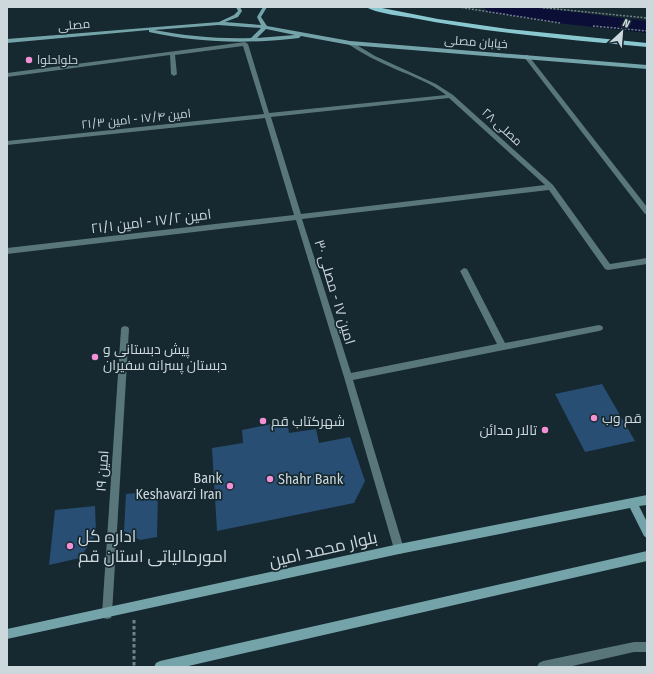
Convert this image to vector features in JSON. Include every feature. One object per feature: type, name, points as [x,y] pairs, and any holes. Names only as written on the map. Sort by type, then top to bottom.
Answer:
[{"type":"main road","points":[[218,23],[236,16],[240,11],[238,7]]},
{"type":"main road","points":[[265,7],[259,17],[265,27]]},
{"type":"main road","points":[[334,7],[371,7],[421,19],[476,28],[647,45]]},
{"type":"main road","points":[[402,7],[421,19]]},
{"type":"main road","points":[[218,23],[265,27],[303,36]]},
{"type":"main road","name":"مصلی","points":[[7,41],[218,23]]},
{"type":"main road","points":[[252,40],[265,27]]},
{"type":"main road","points":[[142,29],[166,34],[202,38],[269,40],[303,36]]},
{"type":"main road","name":"خیابان مصلی","points":[[303,36],[350,42],[647,67]]},
{"type":"main road","name":"بلوار محمد امین","points":[[7,634],[135,608],[399,549],[647,500]]},
{"type":"main road","points":[[632,504],[647,533]]},
{"type":"main road","points":[[160,667],[647,556]]},
{"type":"street","name":"مصلی ۲۸","points":[[350,42],[362,52],[432,82],[451,96],[550,187],[608,266],[647,261]]},
{"type":"street","name":"امین ۱۷ - مصلی ۳۰","points":[[172,53],[245,44],[348,377],[399,549]]},
{"type":"street","points":[[7,76],[172,53],[174,74]]},
{"type":"street","points":[[526,56],[647,212]]},
{"type":"street","name":"امین ۱۷/۴ - امین ۲۱/۳","points":[[7,143],[268,117],[451,96]]},
{"type":"street","name":"امین ۱۷/۲ - امین ۲۱/۱","points":[[7,251],[550,187]]},
{"type":"street","points":[[464,271],[502,346]]},
{"type":"street","points":[[348,377],[599,328]]},
{"type":"street","name":"امین ۱۹","points":[[107,614],[125,329]]},
{"type":"street","points":[[543,667],[634,647],[647,646]]},
{"type":"path","points":[[458,7],[567,24]]},
{"type":"path","points":[[536,7],[647,18]]},
{"type":"path","points":[[589,26],[647,31]]},
{"type":"path","points":[[134,667],[135,608]]},
{"type":"building","name":"قم وب","points":[[602,384],[635,441],[585,452],[555,394]]},
{"type":"building","points":[[287,421],[289,433],[316,429],[319,443],[350,437],[365,481],[354,503],[217,531],[212,448],[243,443],[242,430]]},
{"type":"building","points":[[158,491],[157,537],[140,540],[124,531],[126,494]]},
{"type":"building","name":"اداره کل امورمالیاتی استان قم","points":[[95,506],[96,534],[80,558],[49,565],[55,510]]},
{"type":"waterway","points":[[494,7],[557,17],[647,27]]},
{"type":"place","name":"حلواحلوا","points":[[29,60]]},
{"type":"place","name":"پیش دبستانی و دبستان پسرانه سفیران","points":[[95,357]]},
{"type":"place","name":"قم وب","points":[[594,418]]},
{"type":"place","name":"شهركتاب قم","points":[[263,421]]},
{"type":"place","name":"تالار مدائن","points":[[545,430]]},
{"type":"place","name":"Shahr Bank","points":[[270,479]]},
{"type":"place","name":"Bank Keshavarzi Iran","points":[[230,486]]},
{"type":"place","name":"اداره کل امورمالیاتی استان قم","points":[[70,546]]}]
